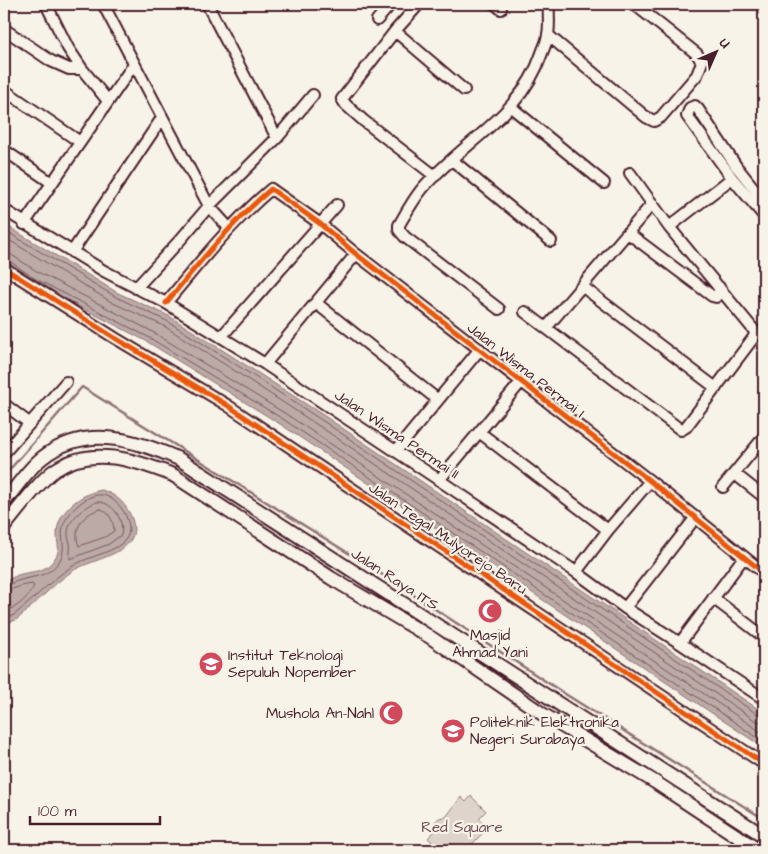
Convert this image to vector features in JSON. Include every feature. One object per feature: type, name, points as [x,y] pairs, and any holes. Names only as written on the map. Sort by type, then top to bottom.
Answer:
[{"type":"main road","name":"Jalan Raya ITS","points":[[4,502],[42,458],[67,444],[96,437],[121,439],[150,446],[179,459],[764,836]]},
{"type":"main road","name":"Jalan Raya ITS","points":[[4,527],[54,471],[74,459],[119,458],[147,465],[173,476],[340,583],[430,637],[544,715],[656,782],[758,850]]},
{"type":"main road","points":[[326,574],[334,560]]},
{"type":"main road","points":[[340,583],[348,568]]},
{"type":"main road","points":[[544,715],[554,701]]},
{"type":"main road","points":[[558,724],[567,709]]},
{"type":"street","points":[[46,4],[68,48],[82,70],[108,101]]},
{"type":"street","points":[[103,4],[212,210],[226,226],[166,303]]},
{"type":"street","points":[[207,4],[277,138]]},
{"type":"street","points":[[377,20],[391,4]]},
{"type":"street","points":[[420,4],[395,31],[342,99],[364,121],[435,176]]},
{"type":"street","points":[[500,309],[405,237],[399,225],[414,199],[435,176],[488,130],[522,94],[537,68],[548,35],[548,4]]},
{"type":"street","points":[[548,35],[646,117],[654,121],[661,117],[697,75],[702,62],[697,54],[634,4]]},
{"type":"street","points":[[4,29],[51,61],[69,69],[82,70]]},
{"type":"street","points":[[395,31],[464,90]]},
{"type":"street","points":[[24,224],[134,64]]},
{"type":"street","points":[[4,90],[80,142]]},
{"type":"street","points":[[136,288],[212,210],[313,95]]},
{"type":"street","points":[[764,201],[736,166],[698,109],[695,106],[690,108],[687,116],[732,178],[764,216]]},
{"type":"street","points":[[511,107],[604,183]]},
{"type":"street","points":[[72,252],[162,118]]},
{"type":"street","points":[[4,150],[52,183]]},
{"type":"street","points":[[452,160],[551,241]]},
{"type":"street","points":[[525,312],[680,430],[686,427],[754,338],[755,333],[669,228],[630,172]]},
{"type":"street","points":[[669,228],[732,178]]},
{"type":"street","name":"Jalan Wisma Permai I","points":[[226,226],[271,189],[320,223],[356,254],[650,481],[764,573]]},
{"type":"street","points":[[221,336],[337,204]]},
{"type":"street","points":[[546,328],[652,204]]},
{"type":"street","name":"Jalan Wisma Permai II","points":[[4,210],[72,252],[166,303],[265,364],[764,700]]},
{"type":"street","points":[[628,233],[712,296],[719,294],[719,288]]},
{"type":"street","points":[[265,364],[356,254]]},
{"type":"street","name":"Jalan Tegal Mulyorejo Baru","points":[[4,268],[115,338],[227,405],[764,764]]},
{"type":"street","points":[[583,287],[716,388]]},
{"type":"street","points":[[316,302],[438,400]]},
{"type":"street","points":[[396,451],[480,349]]},
{"type":"street","points":[[4,453],[66,382]]},
{"type":"street","points":[[439,480],[521,382]]},
{"type":"street","points":[[4,404],[29,423]]},
{"type":"street","points":[[479,432],[608,530]]},
{"type":"street","points":[[724,487],[764,436]]},
{"type":"street","points":[[735,474],[764,497]]},
{"type":"street","points":[[576,572],[608,530],[650,481]]},
{"type":"street","points":[[625,608],[696,517]]},
{"type":"street","points":[[680,642],[744,557]]},
{"type":"street","points":[[713,598],[764,637]]},
{"type":"green space","name":"Red Square","points":[[471,796],[486,811],[479,818],[488,828],[466,850],[458,850],[451,843],[444,850],[440,850],[428,838],[437,829],[433,824],[439,818],[446,817],[461,797],[466,802]]},
{"type":"water","points":[[4,224],[118,293],[169,316],[238,360],[326,417],[764,713],[764,748],[280,424],[146,341],[32,282],[4,263]]},
{"type":"water","points":[[102,490],[119,499],[127,509],[134,527],[132,538],[116,552],[71,572],[16,620],[4,621],[4,581],[47,567],[58,552],[58,527],[65,511],[78,499]]},
{"type":"waterway","points":[[4,476],[82,387],[369,566],[562,692],[764,819]]},
{"type":"cycle path","points":[[166,303],[229,229],[271,189],[319,223],[356,254],[650,481],[764,573]]},
{"type":"cycle path","points":[[4,268],[115,338],[227,405],[764,764]]},
{"type":"place","name":"Masjid Ahmad Yani","points":[[490,611]]},
{"type":"place","name":"Institut Teknologi Sepuluh Nopember","points":[[211,664]]},
{"type":"place","name":"Mushola An-Nahl","points":[[391,713]]},
{"type":"place","name":"Politeknik Elektronika Negeri Surabaya","points":[[453,731]]}]
